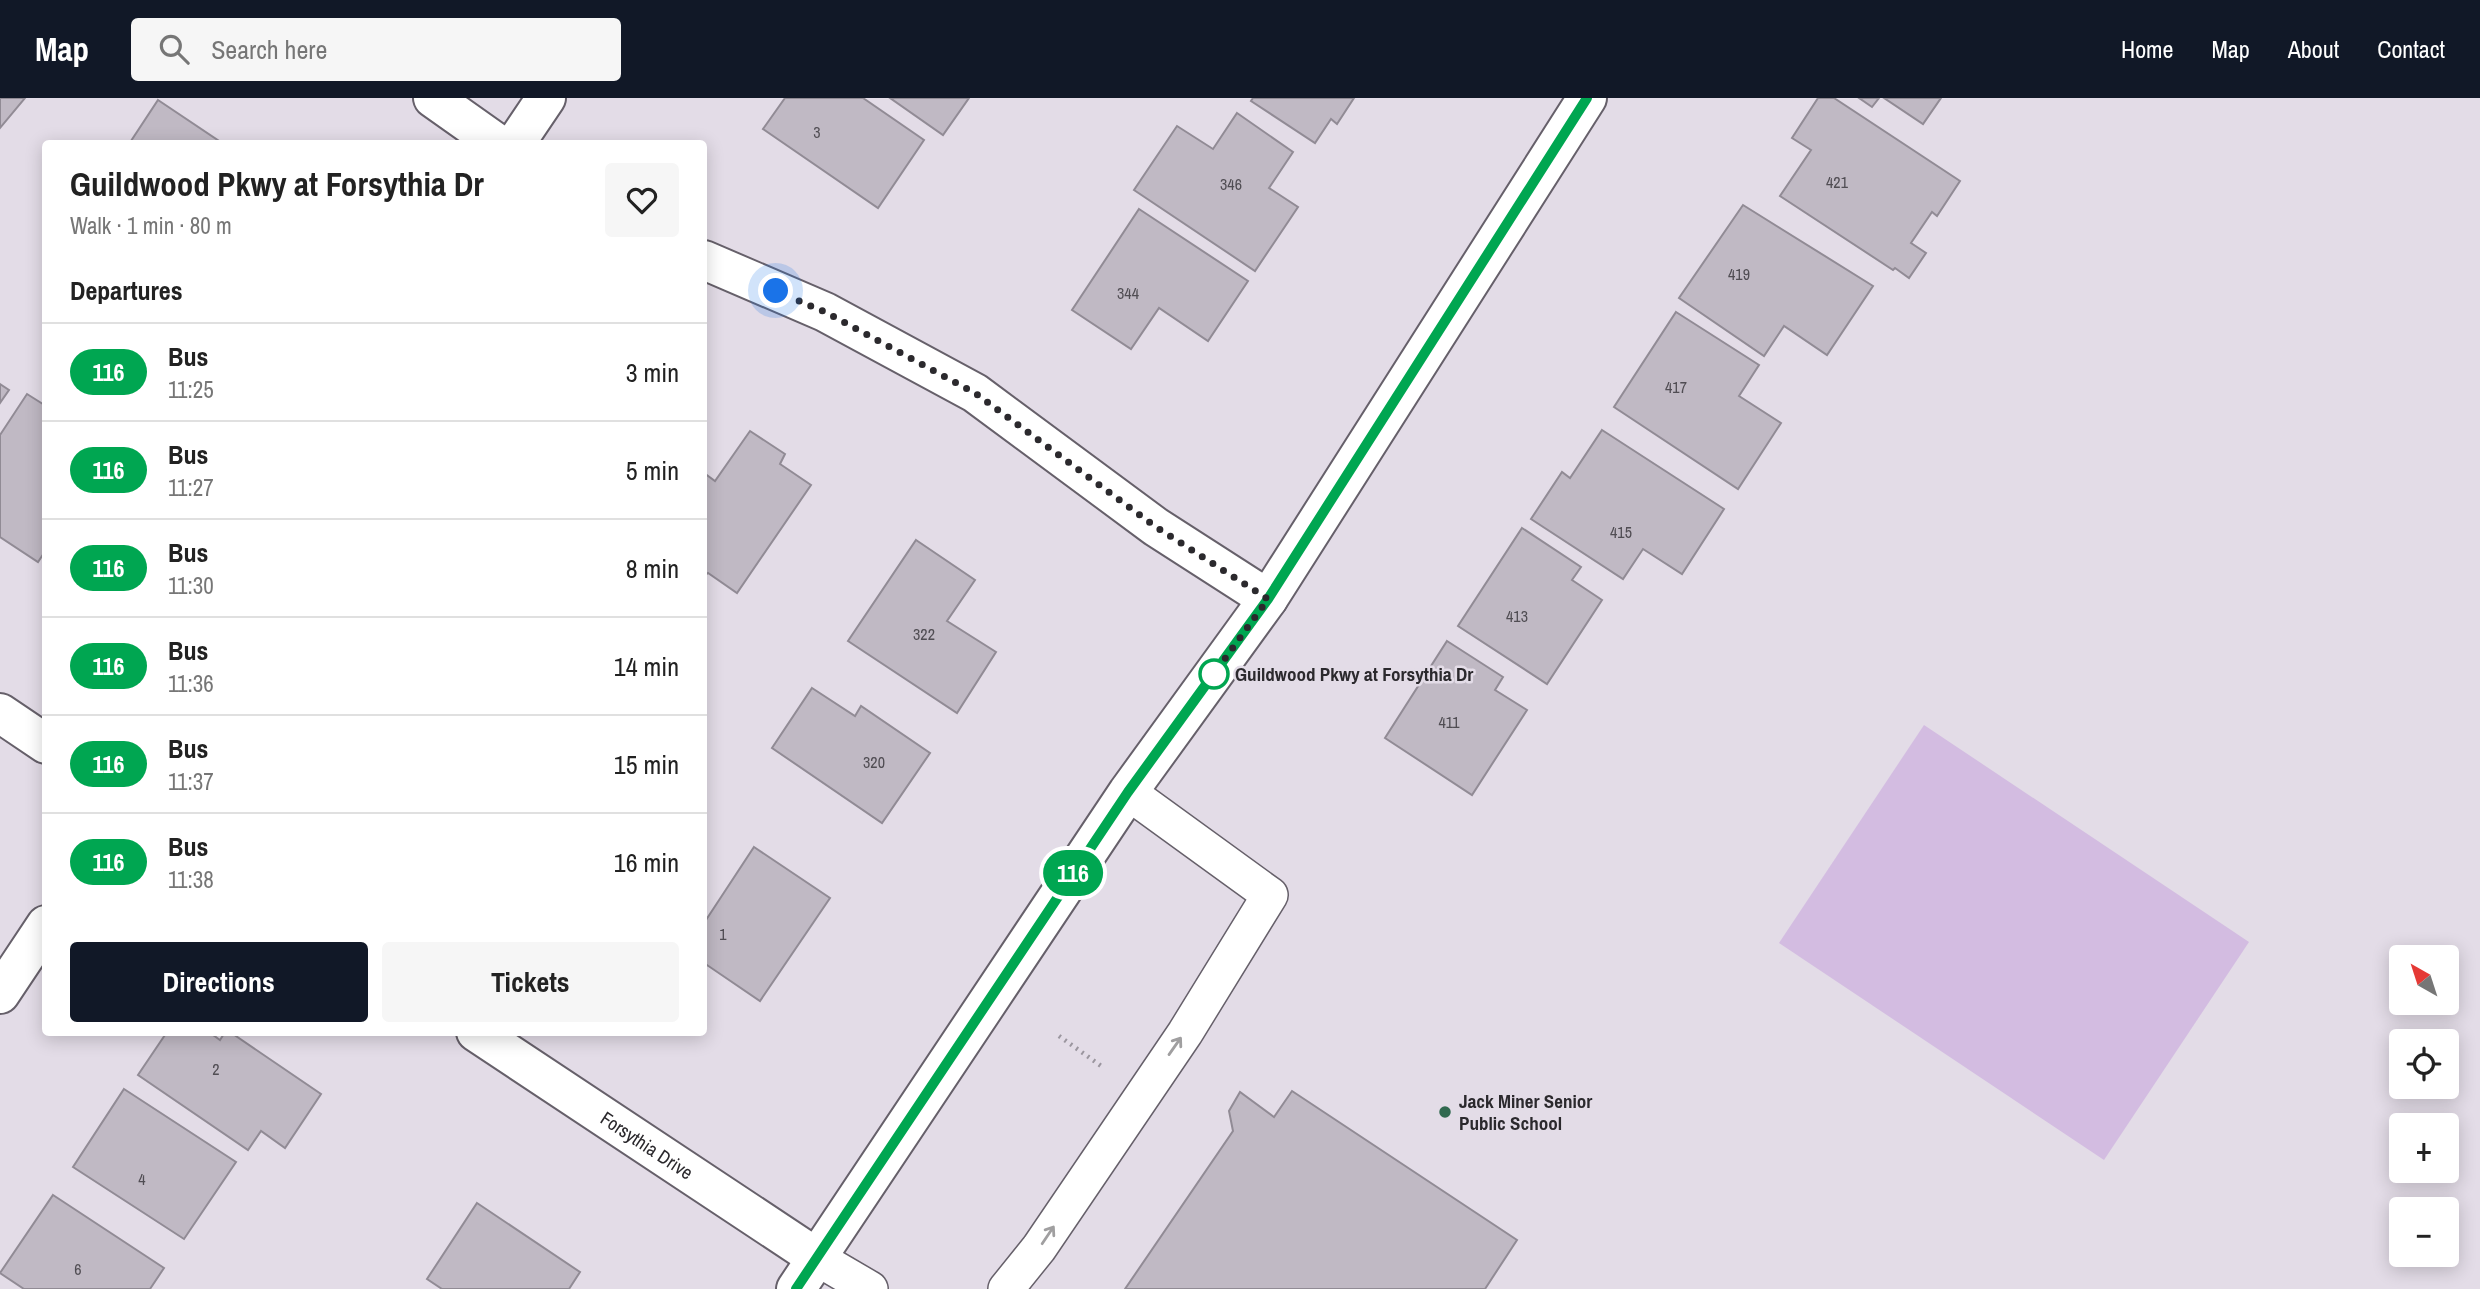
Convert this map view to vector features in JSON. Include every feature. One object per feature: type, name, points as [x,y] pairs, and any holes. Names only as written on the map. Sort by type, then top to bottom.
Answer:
[{"type":"street","points":[[433,98],[492,140]]},
{"type":"street","points":[[517,140],[547,98]]},
{"type":"street","points":[[796,1289],[1128,792],[1268,599],[1587,98]]},
{"type":"street","points":[[707,261],[825,312],[975,393],[1156,527],[1268,599]]},
{"type":"street","points":[[0,713],[42,741]]},
{"type":"street","points":[[0,995],[42,931]]},
{"type":"street","name":"Forsythia Drive","points":[[482,1036],[817,1258]]},
{"type":"lane","points":[[1006,1289],[1039,1248],[1185,1033],[1270,895],[1128,792]]},
{"type":"lane","points":[[817,1258],[870,1289]]},
{"type":"shaded area","points":[[1924,725],[2249,942],[2104,1160],[1779,943]]},
{"type":"building","points":[[0,98],[25,98],[0,128]]},
{"type":"building","points":[[785,98],[863,98],[924,140],[878,208],[763,129]]},
{"type":"building","points":[[890,98],[969,98],[943,135]]},
{"type":"building","points":[[1253,98],[1354,98],[1337,124],[1331,119],[1315,143],[1251,101]]},
{"type":"building","points":[[1818,98],[1834,98],[1960,181],[1937,216],[1932,212],[1911,243],[1926,253],[1909,278],[1780,196],[1811,150],[1792,138]]},
{"type":"building","points":[[1859,98],[1879,98],[1872,107]]},
{"type":"building","points":[[1884,98],[1941,98],[1923,124]]},
{"type":"building","points":[[158,100],[218,140],[132,140]]},
{"type":"building","points":[[1237,113],[1293,152],[1269,188],[1298,207],[1255,271],[1134,190],[1177,126],[1213,149]]},
{"type":"building","points":[[1743,205],[1873,286],[1827,355],[1784,326],[1764,356],[1679,298]]},
{"type":"building","points":[[1139,209],[1248,281],[1208,341],[1159,308],[1131,349],[1072,310]]},
{"type":"building","points":[[1676,312],[1759,365],[1739,396],[1781,423],[1738,489],[1614,407]]},
{"type":"building","points":[[0,384],[9,390],[0,403]]},
{"type":"building","points":[[27,394],[42,403],[42,556],[38,562],[0,537],[0,435]]},
{"type":"building","points":[[1602,430],[1724,509],[1682,574],[1643,549],[1623,579],[1531,519],[1562,472],[1570,478]]},
{"type":"building","points":[[750,431],[785,454],[780,464],[811,485],[737,593],[707,574],[707,475],[715,481]]},
{"type":"building","points":[[1522,528],[1581,567],[1572,580],[1602,600],[1547,684],[1458,626]]},
{"type":"building","points":[[916,540],[975,580],[947,621],[996,652],[957,713],[848,641]]},
{"type":"building","points":[[1447,641],[1503,677],[1495,690],[1527,710],[1472,795],[1385,738]]},
{"type":"building","points":[[812,688],[855,716],[861,706],[930,753],[882,823],[772,748]]},
{"type":"building","points":[[754,847],[830,898],[760,1001],[707,965],[707,918]]},
{"type":"building","points":[[164,1036],[214,1036],[220,1040],[222,1036],[236,1036],[321,1094],[285,1148],[261,1131],[248,1150],[138,1075]]},
{"type":"building","points":[[124,1089],[236,1162],[184,1239],[73,1167]]},
{"type":"building","points":[[1292,1091],[1517,1240],[1485,1289],[1125,1289],[1233,1131],[1229,1111],[1240,1092],[1274,1117]]},
{"type":"building","points":[[53,1195],[164,1268],[150,1289],[24,1289],[0,1273]]},
{"type":"building","points":[[477,1203],[580,1272],[569,1289],[442,1289],[427,1279]]},
{"type":"bus line","name":"116","points":[[796,1289],[1128,792],[1268,599],[1587,98]]},
{"type":"place","name":"Guildwood Pkwy at Forsythia Dr","points":[[1214,674]]},
{"type":"place","name":"Jack Miner Senior Public School","points":[[1445,1112]]},
{"type":"route","points":[[776,291],[825,312],[975,393],[1156,527],[1268,599],[1214,674]]}]
